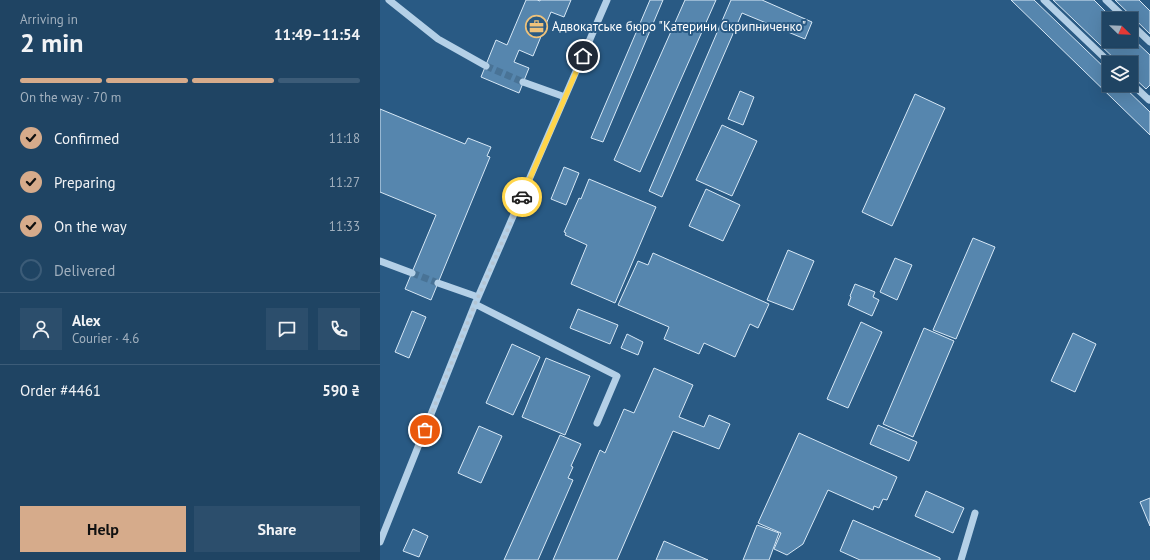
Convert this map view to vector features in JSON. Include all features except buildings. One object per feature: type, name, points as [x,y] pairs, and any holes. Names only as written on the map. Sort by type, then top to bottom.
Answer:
[{"type":"street","points":[[389,0],[438,39],[486,66]]},
{"type":"street","points":[[380,542],[477,301],[607,0]]},
{"type":"street","points":[[1044,0],[1103,56]]},
{"type":"street","points":[[1106,0],[1119,12]]},
{"type":"street","points":[[1138,31],[1150,42]]},
{"type":"street","points":[[523,82],[565,97]]},
{"type":"street","points":[[1138,89],[1150,100]]},
{"type":"street","points":[[380,261],[412,273]]},
{"type":"street","points":[[438,283],[477,301],[617,376],[597,424]]},
{"type":"street","points":[[961,560],[975,513]]},
{"type":"tunnel","points":[[486,66],[523,82]]},
{"type":"tunnel","points":[[412,273],[438,283]]},
{"type":"way so far","points":[[425,430],[475,304],[522,197]]},
{"type":"place","name":"Адвокатське бюро \"Катерини Скрипниченко\"","points":[[537,26]]},
{"type":"route","points":[[522,197],[583,56]]}]
